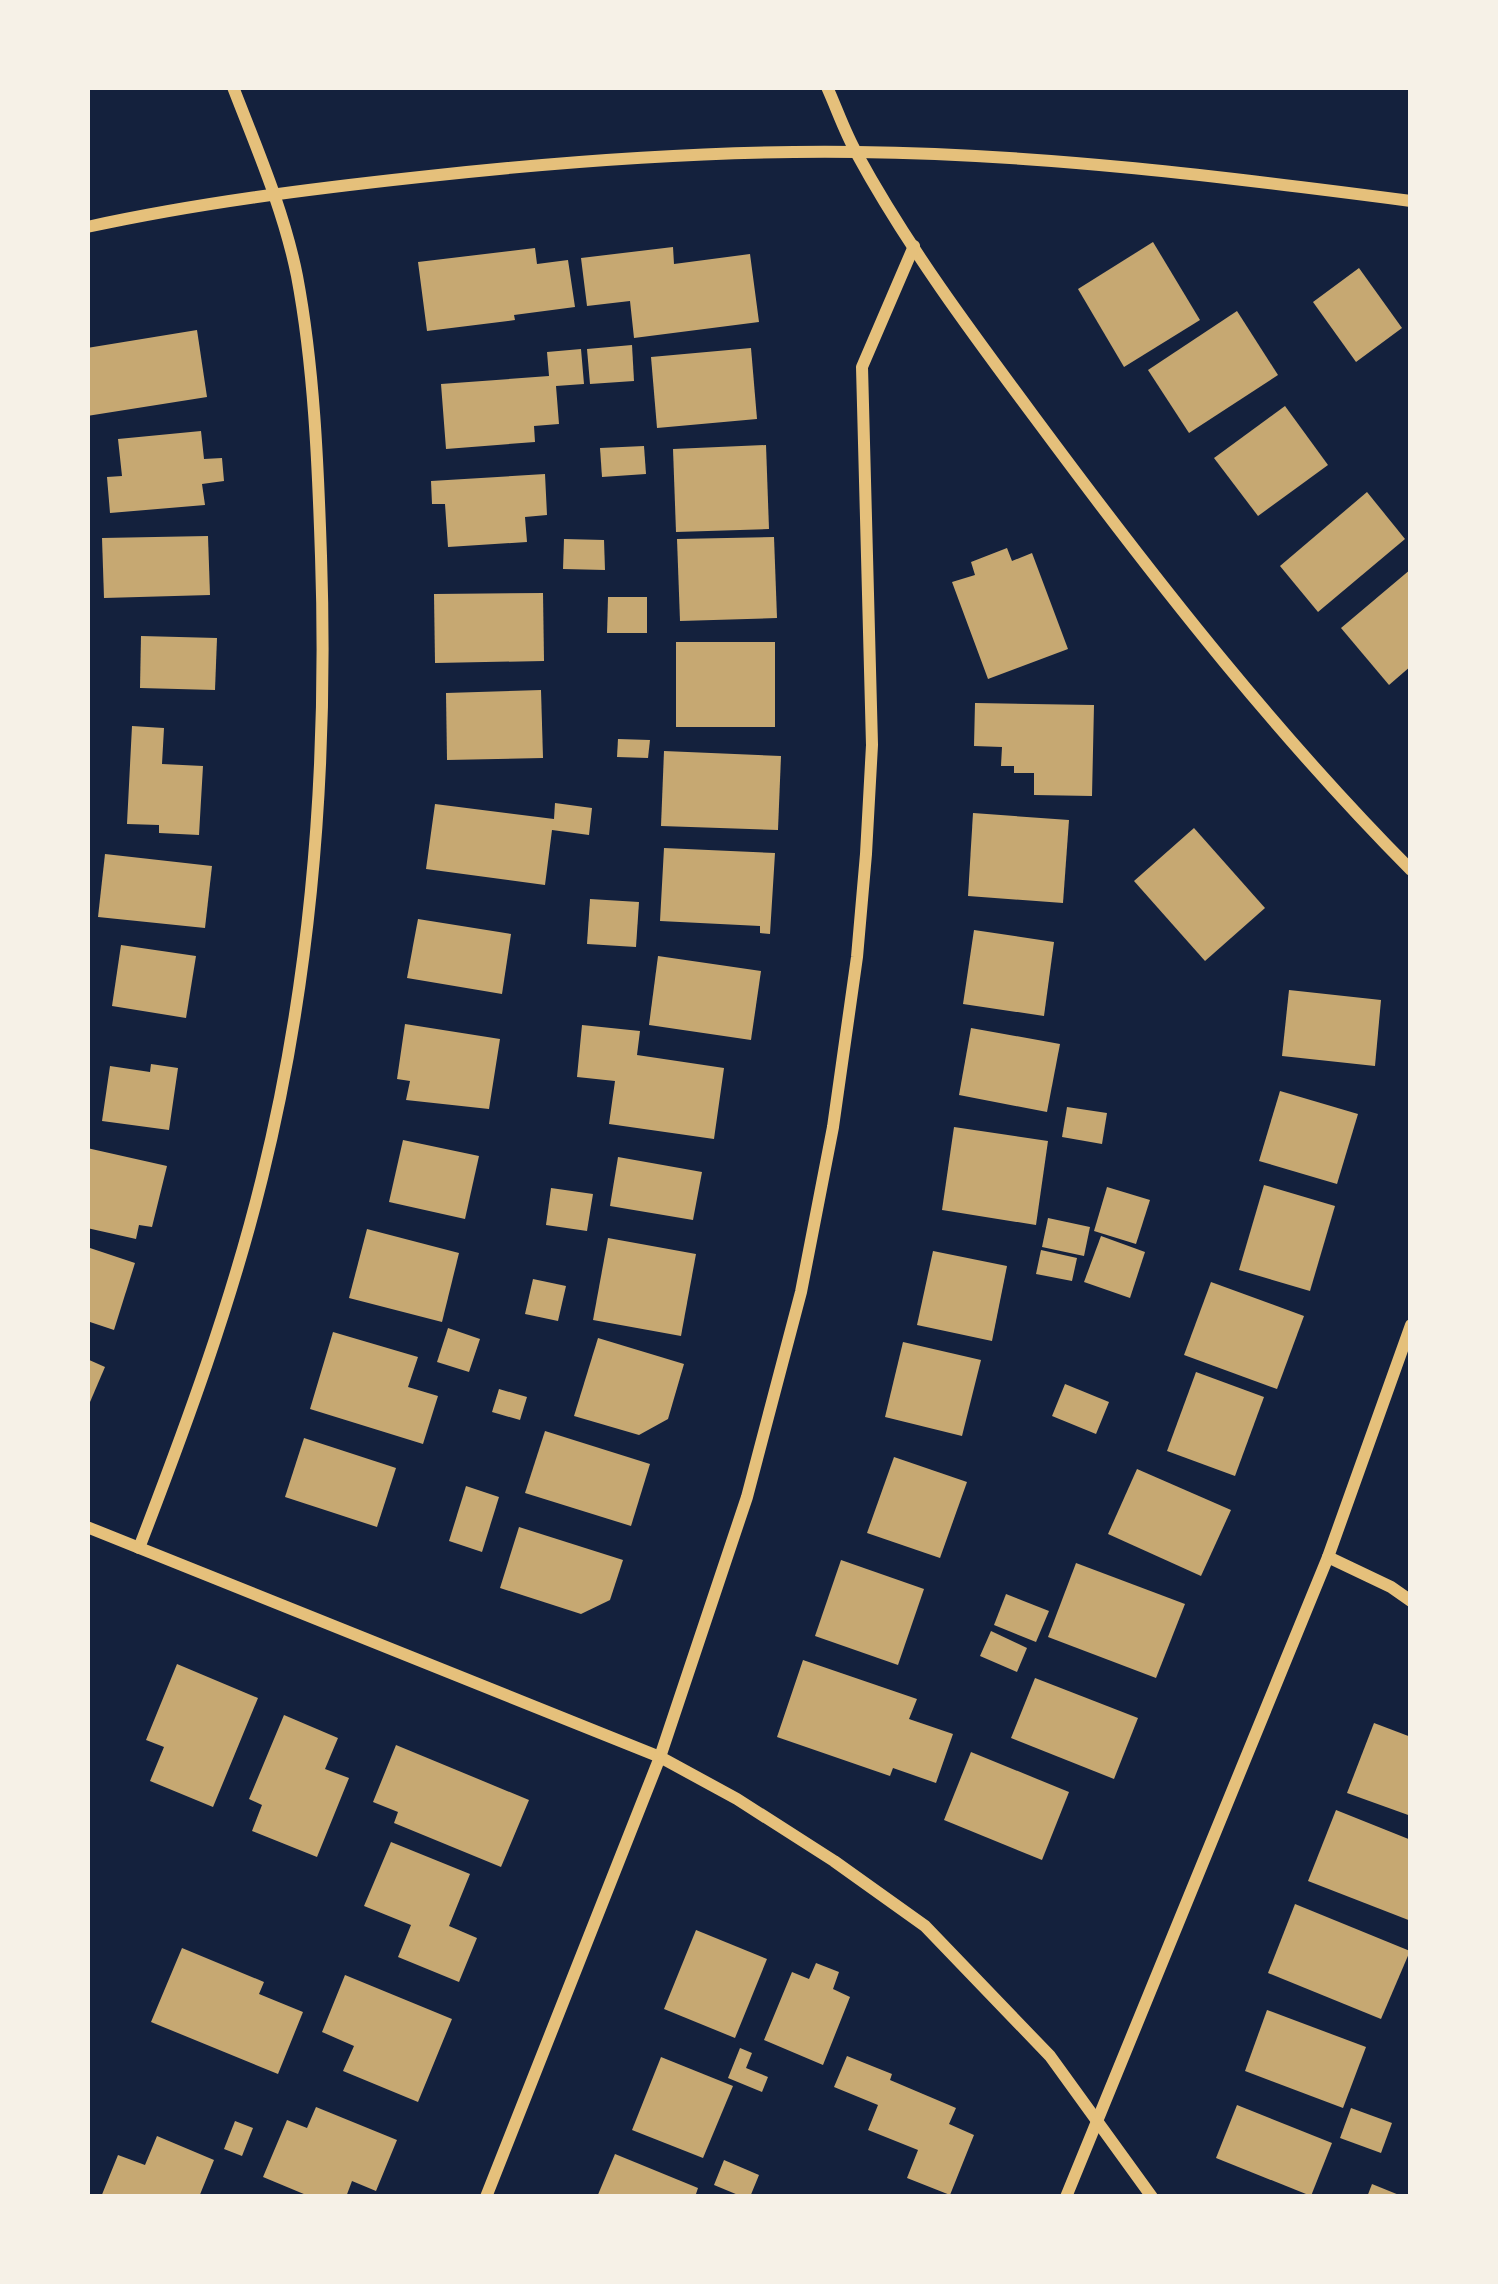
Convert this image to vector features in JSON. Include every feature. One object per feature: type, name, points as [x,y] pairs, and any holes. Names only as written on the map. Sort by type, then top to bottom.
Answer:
[{"type":"street","points":[[140,1548],[235,1278],[263,1174],[285,1067],[314,850],[323,619],[311,385],[297,275],[274,194],[233,87]]},
{"type":"street","points":[[826,87],[856,152],[985,350],[1186,616],[1411,871]]},
{"type":"street","points":[[87,227],[274,194],[562,162],[856,152],[1202,174],[1411,201]]},
{"type":"street","points":[[486,2197],[660,1757],[747,1497],[801,1292],[833,1127],[857,957],[872,745],[862,367],[914,247]]},
{"type":"street","points":[[1066,2197],[1328,1557],[1411,1324]]},
{"type":"street","points":[[87,1527],[660,1757],[737,1799],[925,1926],[1050,2056],[1153,2197]]},
{"type":"street","points":[[1328,1557],[1411,1601]]},
{"type":"building","points":[[1153,242],[1200,320],[1124,367],[1078,289]]},
{"type":"building","points":[[673,247],[674,264],[750,254],[759,322],[634,338],[630,301],[587,306],[581,258]]},
{"type":"building","points":[[535,248],[537,264],[568,260],[575,307],[427,331],[418,262]]},
{"type":"building","points":[[1359,268],[1402,328],[1356,362],[1313,302]]},
{"type":"building","points":[[1237,311],[1278,375],[1189,433],[1148,370]]},
{"type":"building","points":[[197,330],[207,397],[87,416],[87,348]]},
{"type":"building","points":[[632,345],[634,381],[590,384],[587,349]]},
{"type":"building","points":[[751,348],[757,419],[657,428],[651,357]]},
{"type":"building","points":[[581,349],[584,384],[556,386],[559,424],[534,426],[535,442],[446,449],[441,384],[549,376],[547,352]]},
{"type":"building","points":[[1285,406],[1328,465],[1258,516],[1214,458]]},
{"type":"building","points":[[201,431],[204,459],[222,458],[224,481],[202,484],[205,505],[110,513],[107,477],[122,476],[118,439]]},
{"type":"building","points":[[766,445],[769,529],[676,532],[673,449]]},
{"type":"building","points":[[644,446],[646,474],[602,477],[600,448]]},
{"type":"building","points":[[545,474],[547,515],[525,517],[527,542],[448,547],[445,504],[432,504],[431,481]]},
{"type":"building","points":[[1367,492],[1405,539],[1318,612],[1280,566]]},
{"type":"building","points":[[208,536],[210,595],[104,598],[102,538]]},
{"type":"building","points":[[774,537],[777,618],[680,621],[677,539]]},
{"type":"building","points":[[564,539],[604,540],[605,570],[563,569]]},
{"type":"building","points":[[1007,548],[1012,561],[1032,553],[1068,649],[988,679],[952,582],[975,575],[971,562]]},
{"type":"building","points":[[1411,569],[1411,666],[1389,685],[1341,628]]},
{"type":"building","points":[[543,593],[544,661],[435,663],[434,594]]},
{"type":"building","points":[[608,597],[647,597],[647,633],[607,633]]},
{"type":"building","points":[[141,636],[217,638],[215,690],[140,688]]},
{"type":"building","points":[[676,642],[775,642],[775,727],[676,727]]},
{"type":"building","points":[[541,690],[543,758],[447,760],[446,693]]},
{"type":"building","points":[[975,703],[1094,705],[1092,796],[1034,795],[1034,773],[1014,773],[1014,766],[1001,766],[1002,747],[974,746]]},
{"type":"building","points":[[132,726],[164,728],[162,764],[203,766],[199,835],[159,833],[159,825],[127,824]]},
{"type":"building","points":[[618,739],[650,740],[648,758],[617,757]]},
{"type":"building","points":[[664,751],[781,756],[778,830],[661,826]]},
{"type":"building","points":[[555,803],[592,808],[589,835],[552,830],[545,885],[426,869],[435,804],[554,819]]},
{"type":"building","points":[[973,813],[1069,820],[1063,903],[968,896]]},
{"type":"building","points":[[1194,828],[1265,908],[1205,961],[1134,881]]},
{"type":"building","points":[[664,848],[775,853],[770,934],[760,933],[760,926],[660,921]]},
{"type":"building","points":[[105,854],[212,866],[205,928],[98,917]]},
{"type":"building","points":[[590,899],[639,902],[636,947],[587,944]]},
{"type":"building","points":[[418,919],[511,934],[502,994],[407,978]]},
{"type":"building","points":[[974,930],[1054,942],[1044,1016],[963,1004]]},
{"type":"building","points":[[121,945],[196,956],[186,1018],[112,1006]]},
{"type":"building","points":[[658,956],[761,971],[751,1040],[649,1025]]},
{"type":"building","points":[[1289,990],[1381,1000],[1375,1066],[1282,1056]]},
{"type":"building","points":[[405,1024],[500,1039],[489,1109],[406,1100],[410,1081],[397,1079]]},
{"type":"building","points":[[582,1025],[640,1031],[637,1055],[724,1068],[714,1139],[609,1124],[615,1081],[577,1077]]},
{"type":"building","points":[[971,1028],[1060,1044],[1047,1112],[959,1095]]},
{"type":"building","points":[[151,1064],[178,1068],[169,1130],[102,1121],[110,1066],[150,1072]]},
{"type":"building","points":[[1280,1091],[1358,1114],[1337,1184],[1259,1161]]},
{"type":"building","points":[[1067,1107],[1107,1113],[1102,1144],[1062,1137]]},
{"type":"building","points":[[954,1127],[1048,1141],[1036,1225],[942,1210]]},
{"type":"building","points":[[403,1140],[479,1156],[465,1219],[389,1202]]},
{"type":"building","points":[[87,1148],[167,1166],[152,1227],[139,1225],[136,1239],[87,1228]]},
{"type":"building","points":[[618,1157],[702,1172],[693,1220],[610,1206]]},
{"type":"building","points":[[1264,1185],[1335,1206],[1310,1291],[1239,1270]]},
{"type":"building","points":[[1107,1187],[1150,1200],[1136,1244],[1094,1231]]},
{"type":"building","points":[[551,1188],[593,1194],[587,1231],[546,1225]]},
{"type":"building","points":[[1048,1218],[1090,1227],[1084,1256],[1042,1247]]},
{"type":"building","points":[[367,1229],[459,1253],[442,1322],[349,1298]]},
{"type":"building","points":[[1101,1236],[1145,1252],[1130,1298],[1084,1282]]},
{"type":"building","points":[[608,1238],[696,1254],[681,1336],[593,1320]]},
{"type":"building","points":[[87,1247],[135,1263],[114,1330],[87,1321]]},
{"type":"building","points":[[1041,1250],[1077,1258],[1072,1281],[1036,1274]]},
{"type":"building","points":[[933,1251],[1007,1266],[992,1341],[917,1325]]},
{"type":"building","points":[[533,1279],[566,1286],[558,1321],[525,1314]]},
{"type":"building","points":[[1211,1282],[1304,1316],[1277,1389],[1184,1355]]},
{"type":"building","points":[[448,1328],[480,1339],[469,1372],[437,1362]]},
{"type":"building","points":[[333,1332],[418,1357],[408,1387],[438,1396],[423,1444],[310,1409]]},
{"type":"building","points":[[598,1338],[684,1364],[668,1419],[639,1435],[574,1416]]},
{"type":"building","points":[[903,1342],[981,1360],[962,1436],[885,1417]]},
{"type":"building","points":[[87,1359],[105,1367],[87,1409]]},
{"type":"building","points":[[1196,1372],[1264,1397],[1235,1476],[1167,1451]]},
{"type":"building","points":[[1065,1384],[1109,1402],[1096,1434],[1052,1416]]},
{"type":"building","points":[[499,1389],[527,1397],[520,1420],[492,1412]]},
{"type":"building","points":[[545,1431],[650,1464],[631,1526],[525,1493]]},
{"type":"building","points":[[304,1438],[396,1468],[377,1527],[285,1497]]},
{"type":"building","points":[[894,1457],[967,1482],[940,1558],[867,1533]]},
{"type":"building","points":[[1137,1469],[1231,1510],[1201,1576],[1108,1534]]},
{"type":"building","points":[[466,1486],[499,1497],[482,1552],[449,1541]]},
{"type":"building","points":[[519,1527],[623,1560],[610,1600],[581,1614],[500,1588]]},
{"type":"building","points":[[841,1560],[924,1589],[898,1665],[815,1636]]},
{"type":"building","points":[[1076,1563],[1185,1604],[1156,1678],[1048,1637]]},
{"type":"building","points":[[1006,1594],[1049,1611],[1036,1642],[994,1625]]},
{"type":"building","points":[[991,1631],[1027,1648],[1017,1672],[980,1656]]},
{"type":"building","points":[[803,1660],[917,1699],[909,1719],[953,1734],[936,1783],[893,1768],[890,1776],[777,1737]]},
{"type":"building","points":[[177,1664],[258,1698],[213,1807],[150,1781],[164,1747],[146,1740]]},
{"type":"building","points":[[1035,1678],[1138,1718],[1114,1779],[1011,1738]]},
{"type":"building","points":[[284,1715],[338,1738],[325,1769],[349,1778],[317,1857],[252,1831],[262,1805],[249,1799]]},
{"type":"building","points":[[1374,1723],[1411,1737],[1411,1816],[1347,1793]]},
{"type":"building","points":[[396,1745],[529,1800],[501,1867],[394,1823],[398,1812],[373,1802]]},
{"type":"building","points":[[971,1752],[1069,1792],[1042,1860],[944,1820]]},
{"type":"building","points":[[1336,1810],[1411,1840],[1411,1921],[1308,1881]]},
{"type":"building","points":[[391,1842],[470,1874],[449,1926],[477,1938],[459,1982],[398,1957],[411,1925],[364,1906]]},
{"type":"building","points":[[1295,1904],[1410,1951],[1381,2019],[1268,1973]]},
{"type":"building","points":[[696,1930],[767,1959],[735,2038],[664,2009]]},
{"type":"building","points":[[182,1948],[264,1982],[259,1994],[303,2012],[278,2074],[151,2022]]},
{"type":"building","points":[[816,1963],[839,1972],[833,1989],[850,1997],[823,2065],[764,2040],[792,1972],[809,1979]]},
{"type":"building","points":[[345,1975],[452,2019],[418,2102],[343,2071],[354,2046],[322,2032]]},
{"type":"building","points":[[1267,2010],[1366,2047],[1343,2108],[1245,2071]]},
{"type":"building","points":[[740,2048],[752,2053],[746,2068],[768,2077],[762,2092],[728,2078]]},
{"type":"building","points":[[847,2056],[956,2108],[949,2124],[974,2135],[950,2195],[907,2178],[918,2150],[868,2130],[878,2105],[834,2087]]},
{"type":"building","points":[[661,2057],[733,2086],[703,2158],[632,2130]]},
{"type":"building","points":[[1237,2105],[1332,2143],[1311,2196],[1216,2158]]},
{"type":"building","points":[[316,2107],[397,2140],[376,2191],[352,2181],[346,2197],[311,2197],[263,2177],[287,2120],[307,2128]]},
{"type":"building","points":[[1351,2108],[1392,2123],[1381,2153],[1340,2138]]},
{"type":"building","points":[[235,2121],[253,2128],[242,2156],[224,2149]]},
{"type":"building","points":[[157,2136],[214,2160],[199,2197],[101,2197],[118,2155],[145,2165]]},
{"type":"building","points":[[615,2154],[698,2188],[695,2197],[597,2197]]},
{"type":"building","points":[[724,2160],[759,2175],[750,2197],[714,2185]]},
{"type":"building","points":[[1372,2184],[1404,2197],[1367,2197]]}]
